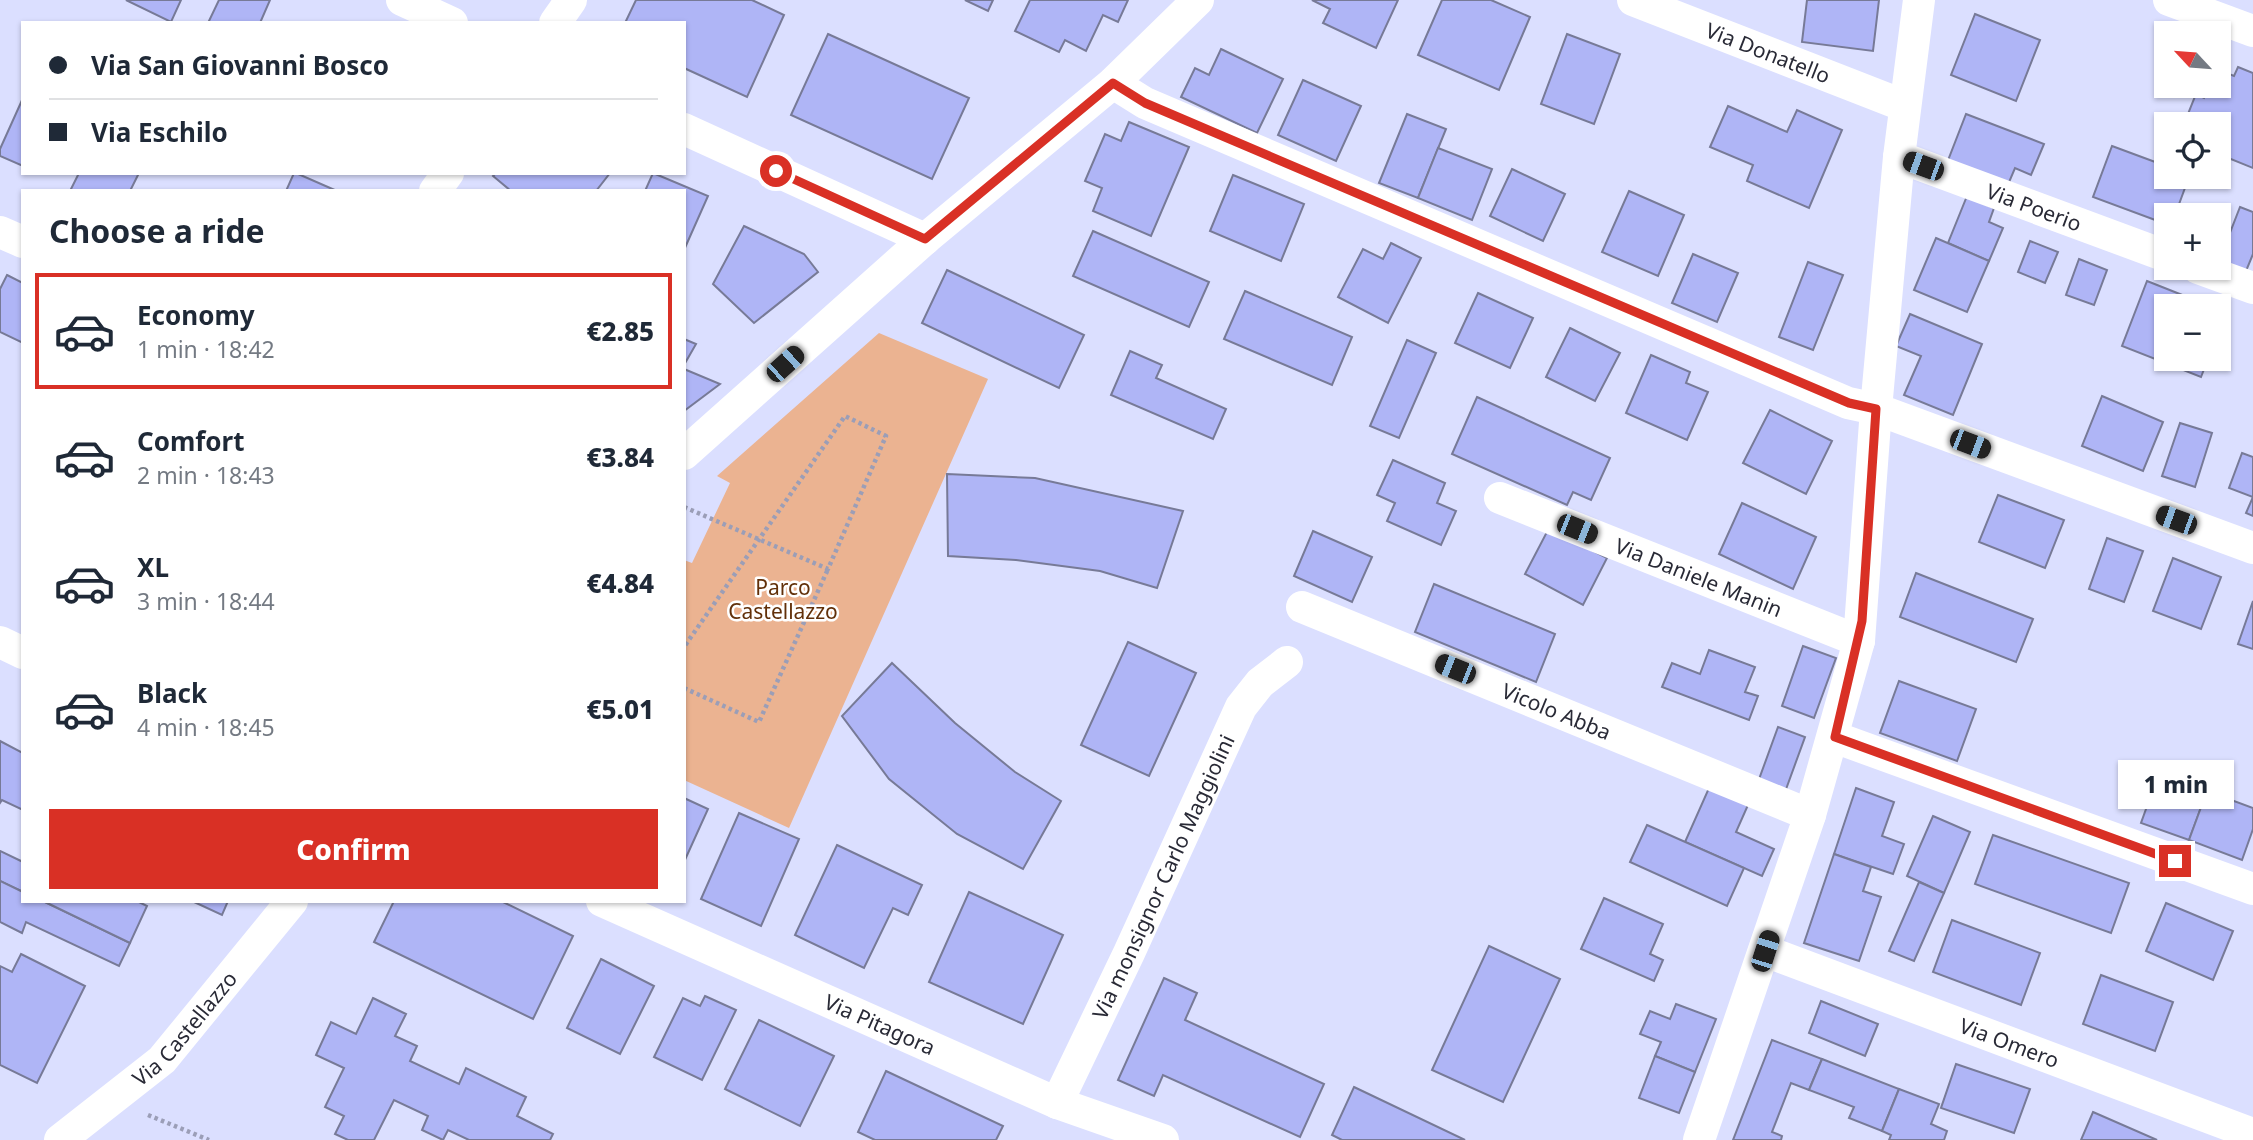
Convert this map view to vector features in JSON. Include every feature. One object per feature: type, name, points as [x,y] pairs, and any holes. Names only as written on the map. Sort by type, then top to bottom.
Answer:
[{"type":"street","points":[[402,0],[448,21]]},
{"type":"street","points":[[556,21],[571,0]]},
{"type":"street","points":[[686,452],[925,239],[1113,83],[1198,0]]},
{"type":"street","name":"Via Donatello","points":[[1633,0],[1905,106]]},
{"type":"street","points":[[1699,1140],[1810,815],[1835,737],[1859,641],[1876,409],[1899,157],[1919,0]]},
{"type":"street","points":[[2169,0],[2253,31]]},
{"type":"street","points":[[1113,83],[1145,103],[1849,403],[1876,409],[2253,548]]},
{"type":"street","points":[[686,130],[925,239]]},
{"type":"street","name":"Via Poerio","points":[[1899,157],[2154,252]]},
{"type":"street","points":[[0,232],[21,241]]},
{"type":"street","points":[[2231,280],[2253,288]]},
{"type":"street","name":"Via Daniele Manin","points":[[1500,498],[1859,641]]},
{"type":"street","name":"Vicolo Abba","points":[[1302,607],[1810,815]]},
{"type":"street","points":[[0,642],[21,652]]},
{"type":"street","name":"Via monsignor Carlo Maggiolini","points":[[1057,1102],[1129,953],[1241,707],[1260,683],[1287,662]]},
{"type":"street","points":[[1835,737],[2253,889]]},
{"type":"street","name":"Via Castellazzo","points":[[60,1140],[162,1060],[290,903]]},
{"type":"street","name":"Via Pitagora","points":[[607,903],[1057,1102],[1081,1127],[1163,1140]]},
{"type":"street","name":"Via Omero","points":[[1765,951],[2253,1135]]},
{"type":"path","points":[[686,644],[845,416],[886,436],[759,722],[686,689]]},
{"type":"path","points":[[686,508],[828,569]]},
{"type":"path","points":[[112,1099],[209,1140]]},
{"type":"green space","name":"Parco Castellazzo","points":[[879,333],[988,379],[789,828],[686,781],[686,561],[692,563],[730,483],[717,476]]},
{"type":"building","points":[[126,0],[181,0],[171,21]]},
{"type":"building","points":[[219,0],[270,0],[261,21],[209,21]]},
{"type":"building","points":[[636,0],[752,0],[784,15],[747,97],[686,69],[686,21],[626,21]]},
{"type":"building","points":[[965,0],[993,0],[988,11]]},
{"type":"building","points":[[1030,0],[1128,0],[1118,22],[1103,15],[1086,51],[1065,40],[1059,52],[1015,31]]},
{"type":"building","points":[[1312,0],[1398,0],[1376,48],[1323,23],[1330,9]]},
{"type":"building","points":[[1442,0],[1491,0],[1530,17],[1499,90],[1418,55]]},
{"type":"building","points":[[1807,0],[1879,0],[1873,51],[1802,42]]},
{"type":"building","points":[[1975,14],[2040,40],[2016,101],[1951,75]]},
{"type":"building","points":[[828,34],[969,98],[932,179],[791,115]]},
{"type":"building","points":[[1567,34],[1620,54],[1594,124],[1541,104]]},
{"type":"building","points":[[1221,49],[1283,79],[1257,133],[1181,97],[1195,68],[1209,75]]},
{"type":"building","points":[[2238,67],[2253,73],[2253,168],[2231,159],[2231,112],[2189,112],[2194,98],[2231,98],[2231,75],[2234,76]]},
{"type":"building","points":[[1303,80],[1361,106],[1336,161],[1278,135]]},
{"type":"building","points":[[21,102],[21,165],[0,156],[0,149]]},
{"type":"building","points":[[1728,106],[1787,132],[1797,110],[1842,130],[1809,208],[1747,181],[1753,165],[1710,147]]},
{"type":"building","points":[[1407,114],[1446,129],[1418,198],[1379,183]]},
{"type":"building","points":[[1966,114],[2044,144],[2031,175],[2015,168],[2007,187],[1947,163]]},
{"type":"building","points":[[1129,122],[1189,147],[1151,236],[1093,211],[1102,188],[1085,181],[1105,134],[1121,141]]},
{"type":"building","points":[[2112,146],[2154,162],[2154,189],[2185,189],[2179,203],[2154,203],[2154,220],[2093,197]]},
{"type":"building","points":[[1438,148],[1492,169],[1472,220],[1418,198]]},
{"type":"building","points":[[1512,169],[1565,194],[1543,241],[1490,216]]},
{"type":"building","points":[[78,175],[138,175],[131,189],[71,189]]},
{"type":"building","points":[[293,175],[301,175],[332,189],[287,189]]},
{"type":"building","points":[[608,175],[598,189],[509,189],[493,176]]},
{"type":"building","points":[[652,175],[658,175],[708,196],[686,246],[686,189],[646,189]]},
{"type":"building","points":[[1233,175],[1304,204],[1281,261],[1210,231]]},
{"type":"building","points":[[1629,191],[1684,215],[1658,276],[1602,252]]},
{"type":"building","points":[[1967,196],[1994,208],[1989,222],[2003,228],[1989,261],[1948,243]]},
{"type":"building","points":[[2240,207],[2253,212],[2253,254],[2246,271],[2231,265],[2231,230]]},
{"type":"building","points":[[744,226],[804,254],[818,272],[754,323],[713,284]]},
{"type":"building","points":[[1093,231],[1209,282],[1189,327],[1073,276]]},
{"type":"building","points":[[1936,238],[1989,261],[1967,312],[1914,290]]},
{"type":"building","points":[[2030,241],[2058,252],[2045,283],[2018,272]]},
{"type":"building","points":[[1391,243],[1421,258],[1388,323],[1338,297],[1363,249],[1383,259]]},
{"type":"building","points":[[1693,254],[1738,273],[1717,322],[1672,303]]},
{"type":"building","points":[[2079,259],[2107,270],[2094,305],[2066,295]]},
{"type":"building","points":[[1808,262],[1843,275],[1813,350],[1779,337]]},
{"type":"building","points":[[947,270],[1084,335],[1059,388],[922,323]]},
{"type":"building","points":[[7,275],[21,282],[21,342],[0,332],[0,289]]},
{"type":"building","points":[[2147,281],[2180,294],[2154,294],[2154,359],[2122,346]]},
{"type":"building","points":[[1245,291],[1352,337],[1332,385],[1224,339]]},
{"type":"building","points":[[1478,293],[1533,318],[1510,368],[1455,343]]},
{"type":"building","points":[[1910,314],[1982,344],[1953,415],[1904,395],[1921,356],[1896,346]]},
{"type":"building","points":[[1570,328],[1620,353],[1595,401],[1546,377]]},
{"type":"building","points":[[686,340],[696,344],[686,362]]},
{"type":"building","points":[[1407,340],[1436,353],[1399,438],[1370,426]]},
{"type":"building","points":[[1130,351],[1162,365],[1156,378],[1226,409],[1213,439],[1111,395]]},
{"type":"building","points":[[1651,355],[1690,372],[1686,383],[1708,392],[1687,440],[1626,413]]},
{"type":"building","points":[[686,370],[720,384],[686,410]]},
{"type":"building","points":[[2186,371],[2203,371],[2201,377]]},
{"type":"building","points":[[2102,396],[2163,422],[2143,471],[2082,446]]},
{"type":"building","points":[[1477,397],[1610,458],[1591,500],[1573,492],[1567,505],[1452,454]]},
{"type":"building","points":[[1770,410],[1832,441],[1806,494],[1743,463]]},
{"type":"building","points":[[2180,423],[2212,433],[2195,487],[2162,476]]},
{"type":"building","points":[[2242,453],[2253,457],[2253,497],[2229,488]]},
{"type":"building","points":[[1393,460],[1445,483],[1437,503],[1456,511],[1441,545],[1387,521],[1395,503],[1377,495]]},
{"type":"building","points":[[947,474],[1035,478],[1183,511],[1157,588],[1100,571],[1016,560],[948,556]]},
{"type":"building","points":[[1998,495],[2064,520],[2045,568],[1979,542]]},
{"type":"building","points":[[2253,497],[2253,516],[2246,513]]},
{"type":"building","points":[[1742,503],[1816,537],[1793,589],[1719,554]]},
{"type":"building","points":[[1549,528],[1607,558],[1583,605],[1525,574]]},
{"type":"building","points":[[1313,531],[1372,557],[1352,602],[1294,576]]},
{"type":"building","points":[[2107,538],[2143,551],[2124,602],[2089,589]]},
{"type":"building","points":[[2173,558],[2221,577],[2201,629],[2153,611]]},
{"type":"building","points":[[1916,573],[2033,619],[2016,662],[1900,617]]},
{"type":"building","points":[[1434,584],[1555,634],[1536,682],[1415,632]]},
{"type":"building","points":[[2253,601],[2253,649],[2238,644]]},
{"type":"building","points":[[1128,642],[1196,673],[1149,776],[1081,745]]},
{"type":"building","points":[[1803,646],[1836,658],[1814,718],[1782,706]]},
{"type":"building","points":[[1709,650],[1755,667],[1745,692],[1758,696],[1749,720],[1662,687],[1672,663],[1700,674]]},
{"type":"building","points":[[892,663],[955,723],[1015,772],[1061,801],[1023,869],[957,834],[889,779],[842,716]]},
{"type":"building","points":[[1899,681],[1976,709],[1957,761],[1880,733]]},
{"type":"building","points":[[1778,727],[1805,737],[1785,792],[1758,782]]},
{"type":"building","points":[[0,741],[21,752],[21,809],[2,800],[0,803]]},
{"type":"building","points":[[2159,773],[2207,791],[2189,840],[2141,823]]},
{"type":"building","points":[[1709,788],[1748,805],[1736,832],[1774,849],[1762,876],[1685,842]]},
{"type":"building","points":[[1856,788],[1894,802],[1882,836],[1904,844],[1893,874],[1834,854]]},
{"type":"building","points":[[2207,791],[2253,808],[2253,829],[2242,860],[2189,840]]},
{"type":"building","points":[[686,799],[708,809],[686,858]]},
{"type":"building","points":[[739,813],[799,839],[761,926],[701,899]]},
{"type":"building","points":[[1933,816],[1970,832],[1944,893],[1907,876]]},
{"type":"building","points":[[1647,825],[1744,868],[1727,906],[1630,862]]},
{"type":"building","points":[[1993,835],[2129,883],[2111,933],[1975,884]]},
{"type":"building","points":[[837,845],[922,885],[908,915],[893,908],[864,968],[795,935]]},
{"type":"building","points":[[0,851],[21,861],[21,891],[0,881]]},
{"type":"building","points":[[1834,854],[1871,867],[1863,891],[1881,897],[1859,961],[1804,943]]},
{"type":"building","points":[[0,881],[21,891],[21,903],[47,903],[130,943],[119,966],[26,922],[22,933],[0,922]]},
{"type":"building","points":[[1919,882],[1944,893],[1914,961],[1889,951]]},
{"type":"building","points":[[969,892],[1063,935],[1023,1024],[929,982]]},
{"type":"building","points":[[1604,898],[1663,924],[1650,954],[1663,960],[1654,981],[1581,949]]},
{"type":"building","points":[[47,903],[141,903],[147,906],[130,943]]},
{"type":"building","points":[[196,903],[227,903],[222,915]]},
{"type":"building","points":[[393,903],[505,903],[573,936],[533,1019],[374,942]]},
{"type":"building","points":[[2166,903],[2233,931],[2213,980],[2146,951]]},
{"type":"building","points":[[1952,920],[2040,953],[2021,1005],[1933,972]]},
{"type":"building","points":[[1489,946],[1560,979],[1503,1102],[1432,1070]]},
{"type":"building","points":[[21,954],[85,986],[37,1083],[0,1065],[0,966],[12,972]]},
{"type":"building","points":[[601,959],[654,986],[620,1054],[567,1028]]},
{"type":"building","points":[[2101,975],[2173,1002],[2155,1051],[2083,1024]]},
{"type":"building","points":[[1164,978],[1197,993],[1185,1020],[1324,1084],[1300,1137],[1163,1075],[1154,1096],[1118,1080]]},
{"type":"building","points":[[705,996],[736,1010],[702,1080],[654,1057],[683,998],[700,1006]]},
{"type":"building","points":[[373,998],[406,1014],[395,1036],[417,1046],[410,1061],[459,1084],[466,1068],[526,1097],[517,1116],[553,1134],[550,1140],[469,1140],[448,1130],[443,1140],[422,1130],[428,1116],[394,1100],[374,1140],[348,1140],[335,1134],[344,1116],[325,1107],[344,1068],[316,1055],[331,1022],[356,1034]]},
{"type":"building","points":[[1821,1001],[1878,1024],[1865,1056],[1809,1033]]},
{"type":"building","points":[[1676,1004],[1716,1019],[1695,1072],[1655,1056],[1661,1042],[1640,1034],[1650,1011],[1670,1019]]},
{"type":"building","points":[[759,1020],[834,1056],[800,1126],[725,1089]]},
{"type":"building","points":[[1772,1040],[1822,1059],[1809,1090],[1791,1083],[1772,1132],[1782,1136],[1781,1140],[1733,1140]]},
{"type":"building","points":[[1655,1056],[1695,1072],[1679,1113],[1639,1098]]},
{"type":"building","points":[[1822,1059],[1899,1089],[1882,1131],[1849,1118],[1854,1107],[1809,1090]]},
{"type":"building","points":[[1956,1064],[2030,1089],[2014,1133],[1941,1108]]},
{"type":"building","points":[[886,1071],[1003,1126],[996,1140],[875,1140],[858,1132]]},
{"type":"building","points":[[1354,1087],[1465,1140],[1342,1140],[1332,1135]]},
{"type":"building","points":[[1899,1089],[1939,1104],[1931,1124],[1947,1131],[1944,1140],[1889,1140],[1891,1135],[1882,1131]]},
{"type":"building","points":[[2093,1112],[2157,1140],[2081,1140]]},
{"type":"route","points":[[776,171],[925,239],[1113,83],[1145,103],[1849,403],[1876,409],[1862,621],[1835,737],[2175,861]]}]
